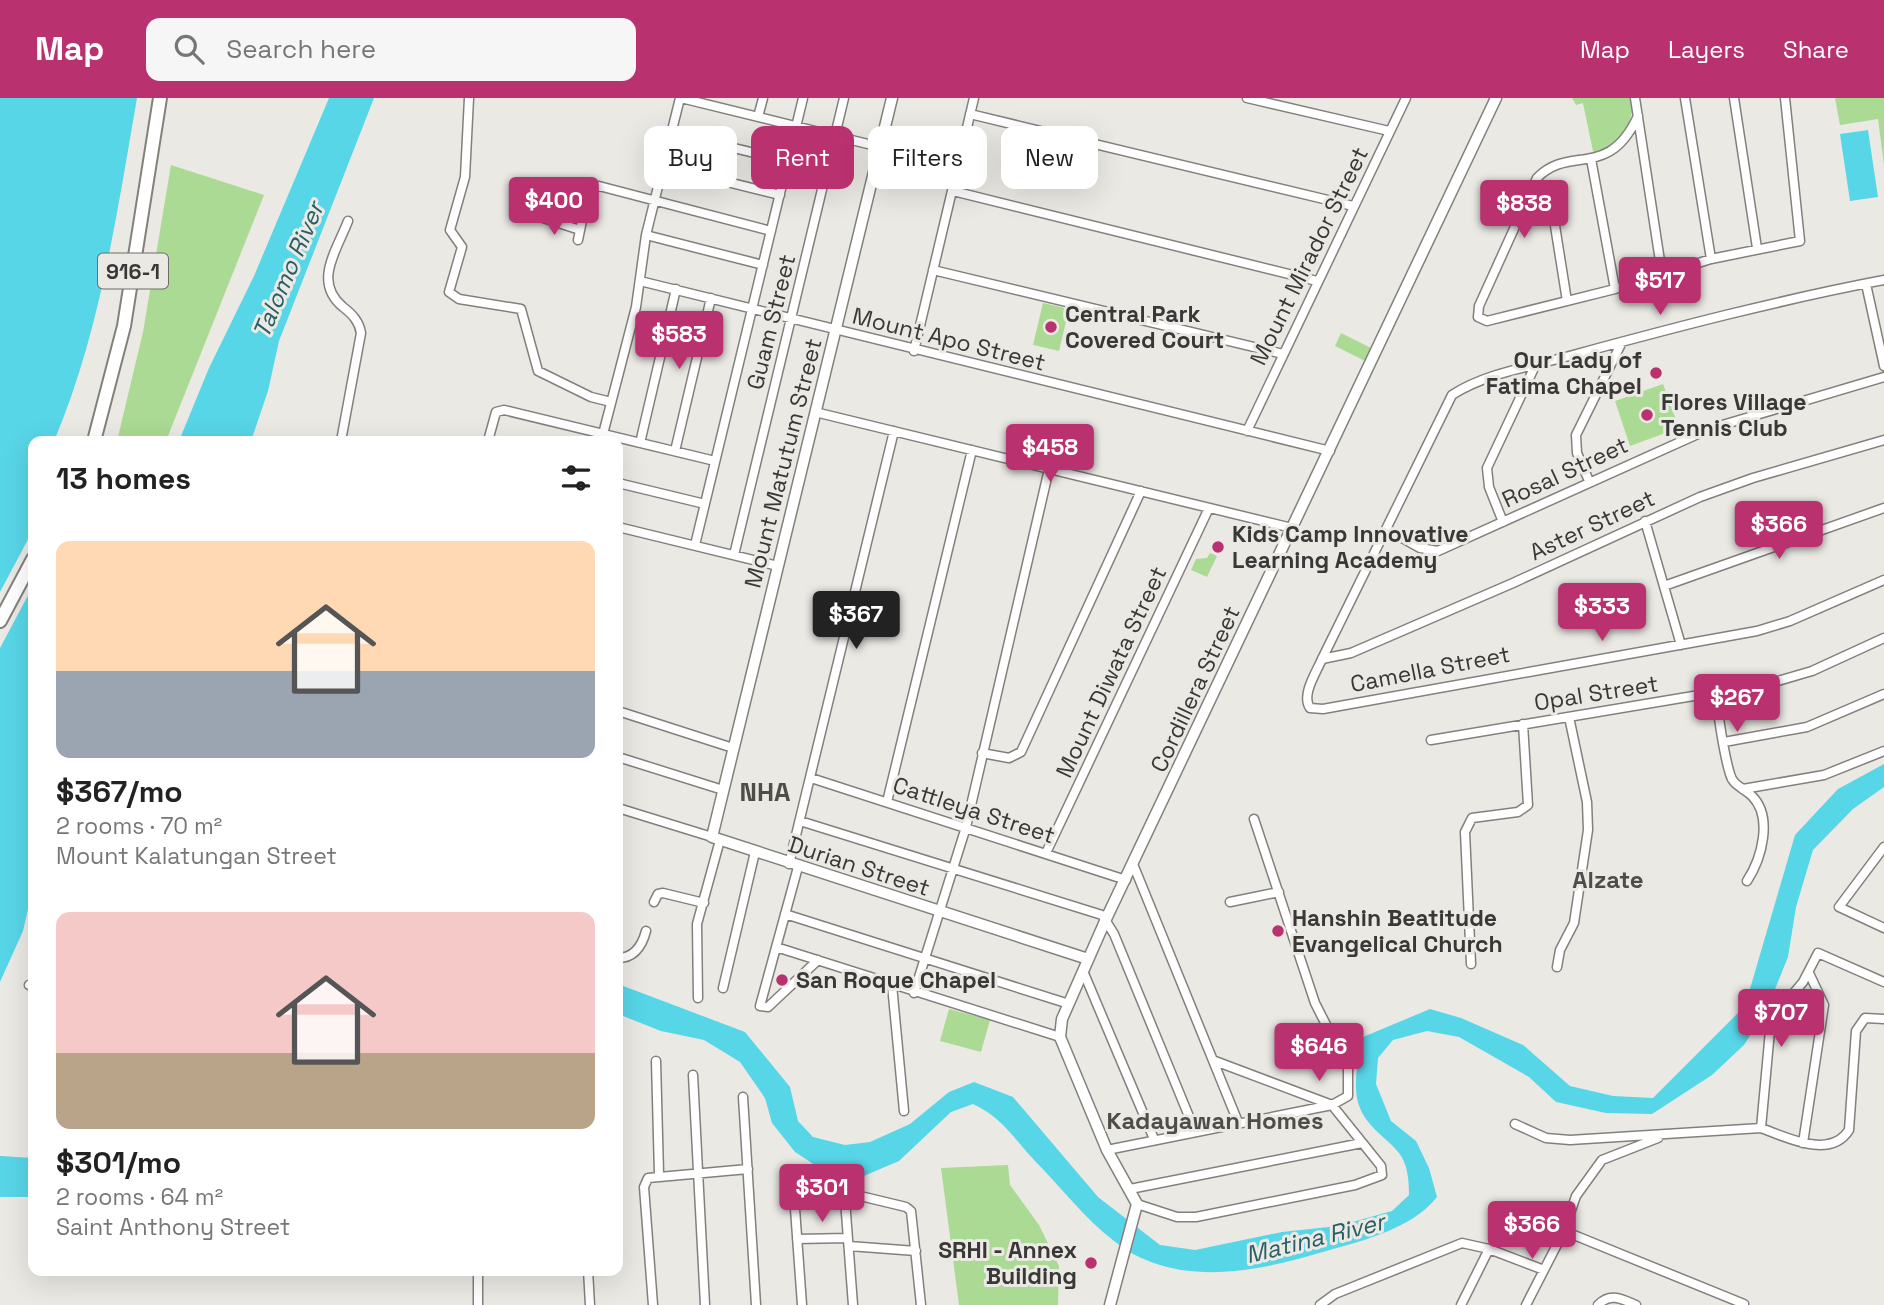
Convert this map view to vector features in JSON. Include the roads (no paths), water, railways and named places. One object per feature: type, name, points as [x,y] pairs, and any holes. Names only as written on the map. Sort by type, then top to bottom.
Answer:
[{"type":"main road","name":"916-1","points":[[95,436],[124,326],[160,98]]},
{"type":"main road","points":[[0,621],[28,568]]},
{"type":"street","points":[[469,98],[465,177],[450,230],[463,247],[449,292],[464,300],[521,309],[538,371],[591,397],[611,402]]},
{"type":"street","points":[[673,126],[680,98],[796,126],[803,98]]},
{"type":"street","points":[[719,107],[722,98]]},
{"type":"street","points":[[758,117],[763,98]]},
{"type":"street","name":"Guam Street","points":[[837,126],[844,98]]},
{"type":"street","name":"Mount Matutum Street","points":[[885,126],[892,98]]},
{"type":"street","points":[[914,351],[974,98]]},
{"type":"street","points":[[1247,98],[1390,131]]},
{"type":"street","name":"Mount Mirador Street","points":[[1247,431],[1406,98]]},
{"type":"street","name":"Cordillera Street","points":[[1060,1037],[1060,1025],[1106,919],[1496,98]]},
{"type":"street","points":[[1635,98],[1662,274]]},
{"type":"street","points":[[1685,98],[1711,259]]},
{"type":"street","points":[[1734,98],[1758,248]]},
{"type":"street","points":[[1638,116],[1619,145],[1591,159],[1545,169],[1532,188],[1479,306],[1478,317],[1487,321],[1615,289],[1711,259],[1800,241],[1785,98]]},
{"type":"street","points":[[970,114],[1353,206]]},
{"type":"street","points":[[1591,159],[1615,289]]},
{"type":"street","points":[[737,184],[780,195]]},
{"type":"street","points":[[578,240],[588,192],[594,186],[771,231]]},
{"type":"street","points":[[1532,188],[1552,207],[1567,301]]},
{"type":"street","points":[[603,434],[640,281],[646,235],[658,189]]},
{"type":"street","points":[[695,545],[781,189]]},
{"type":"street","name":"Guam Street","points":[[734,555],[822,189]]},
{"type":"street","name":"Mount Matutum Street","points":[[698,998],[697,932],[723,790],[870,189]]},
{"type":"street","points":[[953,191],[1317,281]]},
{"type":"street","points":[[537,216],[580,230]]},
{"type":"street","points":[[342,436],[361,333],[358,321],[331,295],[327,279],[348,221]]},
{"type":"street","points":[[646,235],[762,265]]},
{"type":"street","points":[[933,270],[1283,354]]},
{"type":"street","points":[[1322,659],[1452,395],[1467,386],[1622,342],[1778,301],[1884,280]]},
{"type":"street","name":"Mount Apo Street","points":[[640,281],[914,351],[1330,451]]},
{"type":"street","points":[[1866,284],[1884,366]]},
{"type":"street","points":[[639,443],[676,289]]},
{"type":"street","points":[[675,451],[711,298]]},
{"type":"street","points":[[1589,481],[1577,453],[1576,435],[1622,342]]},
{"type":"street","points":[[1503,522],[1489,487],[1488,468],[1535,366]]},
{"type":"street","name":"Rosal Street","points":[[1386,529],[1420,548],[1438,551],[1709,429],[1884,377]]},
{"type":"street","points":[[490,436],[498,410],[611,436]]},
{"type":"street","points":[[815,412],[1292,528]]},
{"type":"street","points":[[818,960],[768,1007],[762,1008],[760,1004],[785,914],[800,821],[894,431]]},
{"type":"street","points":[[623,439],[715,461]]},
{"type":"street","name":"Aster Street","points":[[1322,659],[1351,653],[1645,521],[1753,478],[1884,440]]},
{"type":"street","points":[[887,802],[972,450]]},
{"type":"street","points":[[914,993],[965,827],[1049,469]]},
{"type":"street","points":[[623,483],[705,504]]},
{"type":"street","points":[[982,753],[1014,758],[1021,752],[1141,491]]},
{"type":"street","name":"Mount Diwata Street","points":[[1046,853],[1209,508]]},
{"type":"street","points":[[1664,586],[1884,508]]},
{"type":"street","points":[[1645,521],[1681,645]]},
{"type":"street","points":[[623,528],[778,566]]},
{"type":"street","name":"Camella Street","points":[[1322,659],[1307,694],[1310,708],[1323,709],[1774,627],[1884,580]]},
{"type":"street","name":"Opal Street","points":[[1431,740],[1715,694],[1791,678],[1884,638]]},
{"type":"street","points":[[1715,694],[1730,774],[1737,786],[1758,803],[1764,824],[1759,856],[1747,881]]},
{"type":"street","points":[[1724,742],[1807,727],[1884,694]]},
{"type":"street","points":[[623,713],[733,748]]},
{"type":"street","points":[[1557,967],[1560,950],[1574,923],[1588,830],[1587,802],[1569,716]]},
{"type":"street","points":[[1471,964],[1465,832],[1472,818],[1518,812],[1528,805],[1523,724]]},
{"type":"street","points":[[1742,788],[1824,775],[1884,751]]},
{"type":"street","points":[[623,759],[723,790]]},
{"type":"street","name":"Cattleya Street","points":[[811,778],[1126,880]]},
{"type":"street","name":"Durian Street","points":[[623,810],[1088,959]]},
{"type":"street","points":[[1107,1150],[1332,1105],[1348,1096],[1348,1068],[1315,1003],[1254,820]]},
{"type":"street","points":[[800,821],[1092,911],[1106,919],[1195,1131]]},
{"type":"street","points":[[1884,847],[1839,907],[1884,928]]},
{"type":"street","points":[[723,988],[755,852]]},
{"type":"street","points":[[1133,864],[1238,1122]]},
{"type":"street","points":[[654,902],[658,894],[663,892],[704,903]]},
{"type":"street","points":[[1230,902],[1279,892]]},
{"type":"street","points":[[785,914],[1069,1003]]},
{"type":"street","points":[[623,957],[630,956],[637,950],[646,931]]},
{"type":"street","points":[[776,947],[914,993],[1060,1037],[1107,1150],[1130,1189],[1136,1210],[1110,1305]]},
{"type":"street","points":[[1759,1128],[1771,1020],[1809,973],[1818,953],[1884,982]]},
{"type":"street","points":[[1083,971],[1154,1139]]},
{"type":"street","points":[[1803,1143],[1824,1005],[1809,973]]},
{"type":"street","points":[[892,985],[904,1111]]},
{"type":"street","points":[[1515,1124],[1546,1138],[1559,1139],[1759,1128],[1803,1143],[1831,1144],[1847,1133],[1857,1031],[1865,1018],[1884,1019]]},
{"type":"street","points":[[656,1061],[659,1174]]},
{"type":"street","points":[[1136,1210],[1196,1217],[1380,1178],[1383,1169],[1332,1105],[1215,1061]]},
{"type":"street","points":[[693,1075],[705,1305]]},
{"type":"street","points":[[743,1097],[756,1305]]},
{"type":"street","points":[[1526,1305],[1564,1231],[1576,1196],[1602,1160],[1669,1135]]},
{"type":"street","points":[[1130,1189],[1362,1143]]},
{"type":"street","points":[[653,1305],[644,1187],[648,1178],[659,1174],[748,1169]]},
{"type":"street","points":[[853,1305],[845,1200],[848,1194],[909,1208],[921,1305]]},
{"type":"street","points":[[794,1195],[802,1305]]},
{"type":"street","points":[[1564,1231],[1744,1304]]},
{"type":"street","points":[[797,1239],[848,1242],[916,1251]]},
{"type":"street","points":[[1320,1305],[1324,1299],[1455,1245],[1469,1243],[1544,1270]]},
{"type":"street","points":[[1461,1305],[1489,1249]]},
{"type":"street","points":[[478,1276],[478,1305]]},
{"type":"street","points":[[588,1276],[590,1305]]},
{"type":"street","points":[[1598,1305],[1615,1297],[1636,1305]]},
{"type":"water","points":[[0,98],[137,98],[105,272],[84,358],[56,436],[28,436],[28,909],[23,931],[0,982]]},
{"type":"water","name":"Talomo River","points":[[329,98],[374,98],[279,341],[268,391],[253,436],[181,436],[209,368],[254,276]]},
{"type":"water","points":[[1868,130],[1878,197],[1850,201],[1840,134]]},
{"type":"water","name":"Matina River","points":[[1884,764],[1884,787],[1853,809],[1813,850],[1796,907],[1788,957],[1767,1009],[1744,1045],[1712,1075],[1652,1114],[1606,1113],[1556,1102],[1529,1077],[1459,1037],[1427,1031],[1393,1040],[1378,1058],[1376,1084],[1391,1121],[1416,1141],[1429,1168],[1437,1197],[1413,1218],[1383,1233],[1267,1266],[1214,1272],[1187,1271],[1162,1266],[1137,1256],[1093,1223],[1000,1122],[973,1104],[951,1112],[899,1161],[859,1178],[821,1169],[795,1152],[772,1123],[765,1098],[740,1062],[704,1040],[661,1031],[623,1016],[623,986],[745,1032],[790,1087],[798,1121],[813,1137],[845,1145],[870,1142],[910,1124],[949,1092],[974,1082],[1013,1097],[1098,1197],[1160,1245],[1195,1250],[1282,1232],[1338,1226],[1392,1211],[1409,1195],[1402,1157],[1363,1115],[1357,1100],[1357,1072],[1363,1037],[1430,1009],[1461,1018],[1523,1045],[1570,1086],[1613,1096],[1653,1098],[1745,1006],[1795,835],[1838,789]]},
{"type":"water","points":[[0,1156],[28,1158],[28,1197],[0,1197]]},
{"type":"place","name":"Central Park Covered Court","points":[[1051,327]]},
{"type":"place","name":"Our Lady of Fatima Chapel","points":[[1656,373]]},
{"type":"place","name":"Flores Village Tennis Club","points":[[1647,415]]},
{"type":"place","name":"Kids Camp Innovative Learning Academy","points":[[1218,547]]},
{"type":"place","name":"Hanshin Beatitude Evangelical Church","points":[[1278,931]]},
{"type":"place","name":"San Roque Chapel","points":[[782,980]]},
{"type":"place","name":"SRHI - Annex Building","points":[[1091,1263]]},
{"type":"district","name":"NHA","points":[[765,792]]},
{"type":"district","name":"Alzate","points":[[1608,879]]},
{"type":"district","name":"Kadayawan Homes","points":[[1215,1120]]}]
